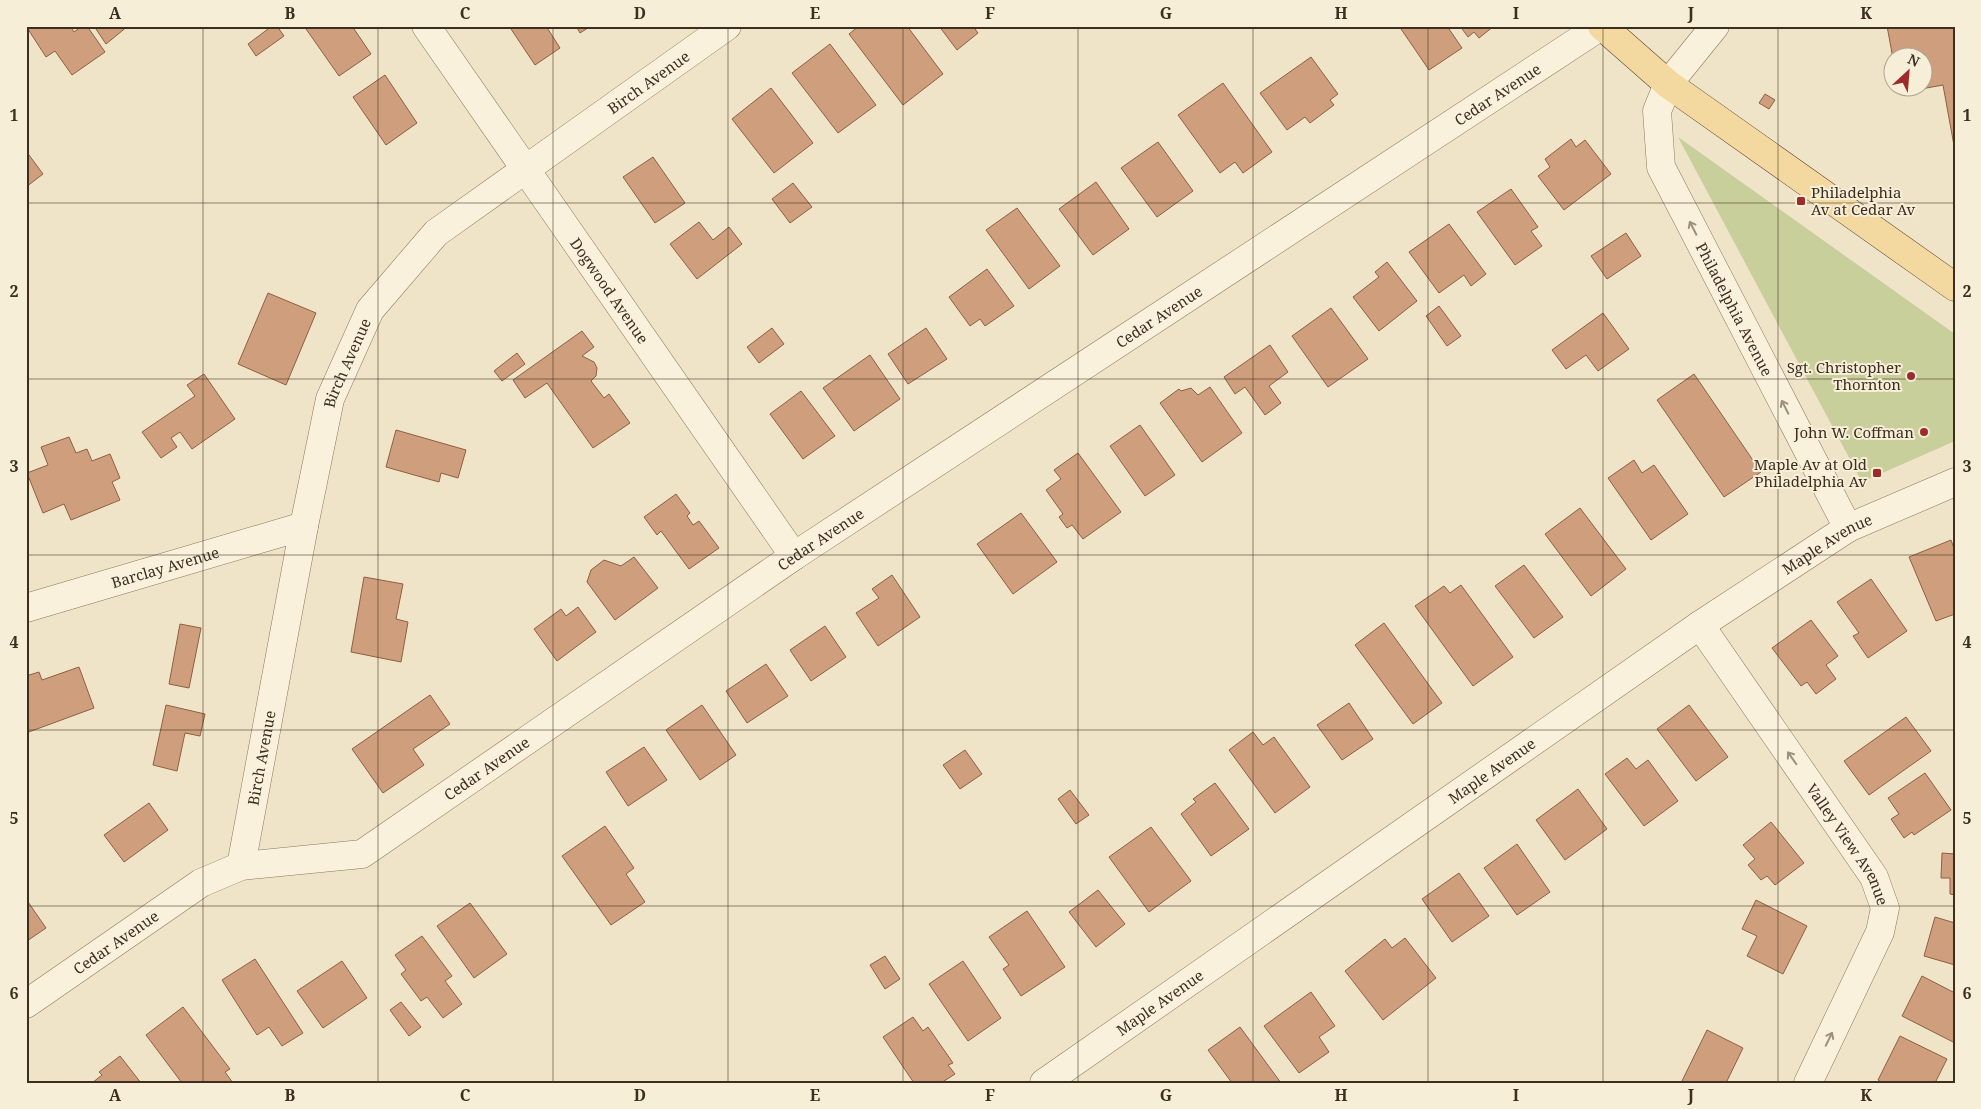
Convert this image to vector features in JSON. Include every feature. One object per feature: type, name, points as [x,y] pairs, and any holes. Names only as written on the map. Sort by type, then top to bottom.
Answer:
[{"type":"main road","points":[[1601,26],[1668,84],[1955,287]]},
{"type":"street","name":"Dogwood Avenue","points":[[426,26],[794,556]]},
{"type":"street","name":"Birch Avenue","points":[[241,866],[304,526],[330,399],[370,310],[436,233],[727,26]]},
{"type":"street","name":"Cedar Avenue","points":[[26,1004],[201,884],[241,866],[362,854],[794,556],[1546,64],[1601,26]]},
{"type":"street","name":"Philadelphia Avenue","points":[[1716,26],[1668,84],[1657,111],[1661,167],[1848,528]]},
{"type":"street","name":"Maple Avenue","points":[[1044,1083],[1700,625],[1848,528],[1955,482]]},
{"type":"street","name":"Barclay Avenue","points":[[26,608],[304,526]]},
{"type":"street","name":"Valley View Avenue","points":[[1700,625],[1874,877],[1884,908],[1880,932],[1808,1083]]},
{"type":"green space","points":[[1678,137],[1955,334],[1955,441],[1862,482]]},
{"type":"building","points":[[26,26],[70,26],[74,32],[82,26],[87,26],[105,52],[72,75],[55,51],[46,57]]},
{"type":"building","points":[[94,26],[128,26],[106,44]]},
{"type":"building","points":[[272,26],[277,26],[284,36],[256,56],[248,44]]},
{"type":"building","points":[[304,26],[352,26],[371,54],[339,76]]},
{"type":"building","points":[[509,26],[546,26],[560,48],[535,65]]},
{"type":"building","points":[[576,26],[591,26],[580,33]]},
{"type":"building","points":[[859,26],[907,26],[943,74],[903,105],[849,34]]},
{"type":"building","points":[[939,26],[973,26],[978,33],[957,50]]},
{"type":"building","points":[[1399,26],[1447,26],[1462,48],[1429,70]]},
{"type":"building","points":[[1460,26],[1494,26],[1479,38],[1474,32],[1468,37]]},
{"type":"building","points":[[1887,26],[1955,26],[1955,151],[1943,85],[1934,87],[1934,48],[1891,48]]},
{"type":"building","points":[[830,44],[876,105],[838,133],[792,73]]},
{"type":"building","points":[[1311,57],[1338,94],[1330,100],[1334,105],[1310,123],[1305,117],[1287,130],[1260,93]]},
{"type":"building","points":[[385,75],[417,123],[386,145],[353,97]]},
{"type":"building","points":[[1223,83],[1272,152],[1243,173],[1235,162],[1220,173],[1178,115]]},
{"type":"building","points":[[771,88],[813,143],[774,173],[732,119]]},
{"type":"building","points":[[1765,94],[1775,100],[1769,109],[1759,103]]},
{"type":"building","points":[[1571,139],[1576,147],[1585,140],[1611,174],[1564,210],[1538,176],[1550,167],[1545,159]]},
{"type":"building","points":[[1158,142],[1193,191],[1157,217],[1121,168]]},
{"type":"building","points":[[26,151],[43,174],[26,187]]},
{"type":"building","points":[[653,157],[685,203],[655,223],[623,177]]},
{"type":"building","points":[[1096,182],[1129,229],[1093,255],[1059,209]]},
{"type":"building","points":[[793,183],[812,207],[790,223],[772,199]]},
{"type":"building","points":[[1511,189],[1538,227],[1531,231],[1542,246],[1515,265],[1477,212]]},
{"type":"building","points":[[1017,208],[1060,266],[1029,289],[986,230]]},
{"type":"building","points":[[699,222],[713,240],[729,227],[742,244],[697,279],[670,244]]},
{"type":"building","points":[[1449,224],[1486,274],[1471,286],[1464,275],[1439,293],[1409,252]]},
{"type":"building","points":[[1626,233],[1641,256],[1607,279],[1591,256]]},
{"type":"building","points":[[1387,262],[1417,301],[1379,331],[1353,297],[1379,277],[1375,272]]},
{"type":"building","points":[[987,269],[1014,306],[985,326],[980,319],[970,326],[949,297]]},
{"type":"building","points":[[268,293],[316,313],[286,385],[238,364]]},
{"type":"building","points":[[1439,306],[1461,336],[1447,346],[1426,316]]},
{"type":"building","points":[[1331,308],[1368,359],[1328,387],[1292,336]]},
{"type":"building","points":[[1603,313],[1629,349],[1598,371],[1586,355],[1566,369],[1552,350]]},
{"type":"building","points":[[772,328],[784,344],[759,363],[747,347]]},
{"type":"building","points":[[926,328],[947,359],[908,384],[888,354]]},
{"type":"building","points":[[582,331],[594,347],[582,356],[594,362],[597,368],[596,376],[591,381],[604,398],[609,394],[630,423],[593,448],[547,383],[525,398],[513,380]]},
{"type":"building","points":[[1270,345],[1288,372],[1269,386],[1281,403],[1265,415],[1245,387],[1235,394],[1224,377]]},
{"type":"building","points":[[517,353],[525,364],[502,381],[494,371]]},
{"type":"building","points":[[870,355],[900,399],[854,431],[823,388]]},
{"type":"building","points":[[204,374],[235,419],[192,449],[180,432],[171,438],[177,447],[161,458],[142,432],[195,396],[187,385]]},
{"type":"building","points":[[1694,374],[1761,472],[1724,497],[1657,400]]},
{"type":"building","points":[[1210,387],[1242,433],[1202,462],[1160,403],[1179,389],[1181,391],[1191,388],[1198,395]]},
{"type":"building","points":[[801,391],[835,436],[803,459],[770,414]]},
{"type":"building","points":[[1140,425],[1175,475],[1145,496],[1110,446]]},
{"type":"building","points":[[396,430],[466,450],[458,478],[441,473],[439,482],[386,467]]},
{"type":"building","points":[[69,437],[76,453],[87,449],[92,461],[110,454],[120,478],[112,482],[120,500],[71,520],[64,504],[43,513],[27,473],[48,465],[41,447]]},
{"type":"building","points":[[1078,453],[1121,512],[1083,539],[1072,525],[1067,528],[1059,517],[1063,514],[1046,490],[1061,479],[1054,470]]},
{"type":"building","points":[[1634,460],[1642,473],[1654,465],[1688,514],[1651,540],[1608,478]]},
{"type":"building","points":[[676,494],[690,513],[687,516],[693,525],[699,521],[719,548],[689,569],[661,531],[657,535],[644,517]]},
{"type":"building","points":[[1580,508],[1626,569],[1591,596],[1545,534]]},
{"type":"building","points":[[1021,513],[1057,562],[1013,594],[977,544]]},
{"type":"building","points":[[1951,540],[1955,551],[1955,614],[1936,621],[1909,557]]},
{"type":"building","points":[[634,557],[658,588],[615,620],[587,582],[591,570],[604,560],[621,566]]},
{"type":"building","points":[[1524,565],[1563,617],[1534,638],[1495,586]]},
{"type":"building","points":[[892,575],[920,617],[878,646],[856,613],[879,598],[872,589]]},
{"type":"building","points":[[364,577],[403,584],[396,619],[408,622],[401,662],[351,652]]},
{"type":"building","points":[[1871,579],[1907,631],[1868,658],[1853,636],[1859,633],[1837,602]]},
{"type":"building","points":[[1461,585],[1513,657],[1473,686],[1415,606],[1444,586],[1450,593]]},
{"type":"building","points":[[578,607],[596,632],[557,661],[534,629],[561,609],[566,616]]},
{"type":"building","points":[[1811,620],[1838,656],[1826,665],[1836,679],[1816,694],[1807,682],[1801,686],[1772,648]]},
{"type":"building","points":[[1384,623],[1442,703],[1413,724],[1355,645]]},
{"type":"building","points":[[180,624],[201,628],[189,688],[169,684]]},
{"type":"building","points":[[825,626],[846,657],[811,681],[790,650]]},
{"type":"building","points":[[766,664],[788,696],[747,723],[726,691]]},
{"type":"building","points":[[79,667],[94,708],[26,733],[26,676],[39,672],[42,680]]},
{"type":"building","points":[[430,695],[450,724],[413,749],[424,765],[383,793],[352,749]]},
{"type":"building","points":[[1349,703],[1373,739],[1342,760],[1317,725]]},
{"type":"building","points":[[166,705],[205,714],[200,736],[185,733],[177,771],[153,765]]},
{"type":"building","points":[[702,705],[736,755],[700,780],[666,730]]},
{"type":"building","points":[[1689,705],[1728,757],[1696,781],[1657,729]]},
{"type":"building","points":[[1906,717],[1931,751],[1869,795],[1844,761]]},
{"type":"building","points":[[1253,732],[1263,745],[1274,737],[1310,787],[1275,813],[1229,750]]},
{"type":"building","points":[[644,747],[667,780],[628,806],[606,772]]},
{"type":"building","points":[[965,750],[982,774],[960,789],[943,765]]},
{"type":"building","points":[[1627,758],[1636,769],[1648,760],[1678,801],[1644,826],[1605,774]]},
{"type":"building","points":[[1925,773],[1951,810],[1914,835],[1912,832],[1904,838],[1891,819],[1899,814],[1888,798]]},
{"type":"building","points":[[1215,783],[1249,829],[1211,856],[1181,814],[1196,802],[1193,799]]},
{"type":"building","points":[[1578,789],[1607,829],[1565,860],[1536,820]]},
{"type":"building","points":[[1070,790],[1089,815],[1076,824],[1058,799]]},
{"type":"building","points":[[149,803],[168,830],[124,862],[104,835]]},
{"type":"building","points":[[1771,822],[1804,863],[1775,885],[1767,876],[1761,880],[1748,865],[1755,859],[1743,845]]},
{"type":"building","points":[[605,826],[634,868],[626,874],[645,902],[611,925],[562,856]]},
{"type":"building","points":[[1151,827],[1191,881],[1149,912],[1109,857]]},
{"type":"building","points":[[1517,844],[1550,892],[1517,915],[1484,868]]},
{"type":"building","points":[[1942,853],[1955,854],[1955,895],[1950,894],[1950,878],[1941,878]]},
{"type":"building","points":[[1459,873],[1489,916],[1452,942],[1422,899]]},
{"type":"building","points":[[1098,890],[1125,924],[1096,947],[1069,912]]},
{"type":"building","points":[[26,899],[46,928],[27,941],[26,941]]},
{"type":"building","points":[[1756,900],[1807,926],[1783,974],[1747,956],[1757,936],[1742,929]]},
{"type":"building","points":[[470,903],[507,954],[474,978],[437,926]]},
{"type":"building","points":[[1027,911],[1065,967],[1021,996],[1003,969],[1009,965],[989,937]]},
{"type":"building","points":[[1935,917],[1955,923],[1955,965],[1924,956]]},
{"type":"building","points":[[422,936],[452,976],[445,981],[462,1004],[443,1018],[427,997],[421,1001],[401,974],[406,970],[395,955]]},
{"type":"building","points":[[1405,938],[1436,978],[1383,1020],[1345,971],[1385,939],[1392,948]]},
{"type":"building","points":[[885,956],[900,979],[885,989],[870,965]]},
{"type":"building","points":[[255,959],[303,1033],[282,1046],[269,1027],[257,1035],[222,980]]},
{"type":"building","points":[[342,961],[367,998],[323,1028],[297,991]]},
{"type":"building","points":[[963,961],[1001,1018],[968,1041],[929,984]]},
{"type":"building","points":[[1922,976],[1955,993],[1955,1043],[1902,1016]]},
{"type":"building","points":[[1311,992],[1335,1026],[1319,1037],[1329,1052],[1299,1073],[1264,1026]]},
{"type":"building","points":[[401,1002],[421,1027],[409,1036],[390,1010]]},
{"type":"building","points":[[183,1007],[230,1069],[225,1072],[233,1083],[182,1083],[146,1035]]},
{"type":"building","points":[[913,1017],[923,1031],[928,1027],[953,1063],[948,1065],[955,1074],[941,1083],[914,1083],[883,1037]]},
{"type":"building","points":[[1240,1027],[1281,1083],[1232,1083],[1208,1050]]},
{"type":"building","points":[[1707,1030],[1743,1048],[1726,1083],[1686,1083],[1682,1081]]},
{"type":"building","points":[[1900,1036],[1947,1059],[1935,1083],[1883,1083],[1878,1080]]},
{"type":"building","points":[[120,1056],[141,1083],[92,1083],[102,1075],[99,1072]]},
{"type":"place","name":"Philadelphia Av at Cedar Av","points":[[1801,201]]},
{"type":"place","name":"Sgt. Christopher Thornton","points":[[1911,376]]},
{"type":"place","name":"John W. Coffman","points":[[1924,432]]},
{"type":"place","name":"Maple Av at Old Philadelphia Av","points":[[1877,473]]}]
